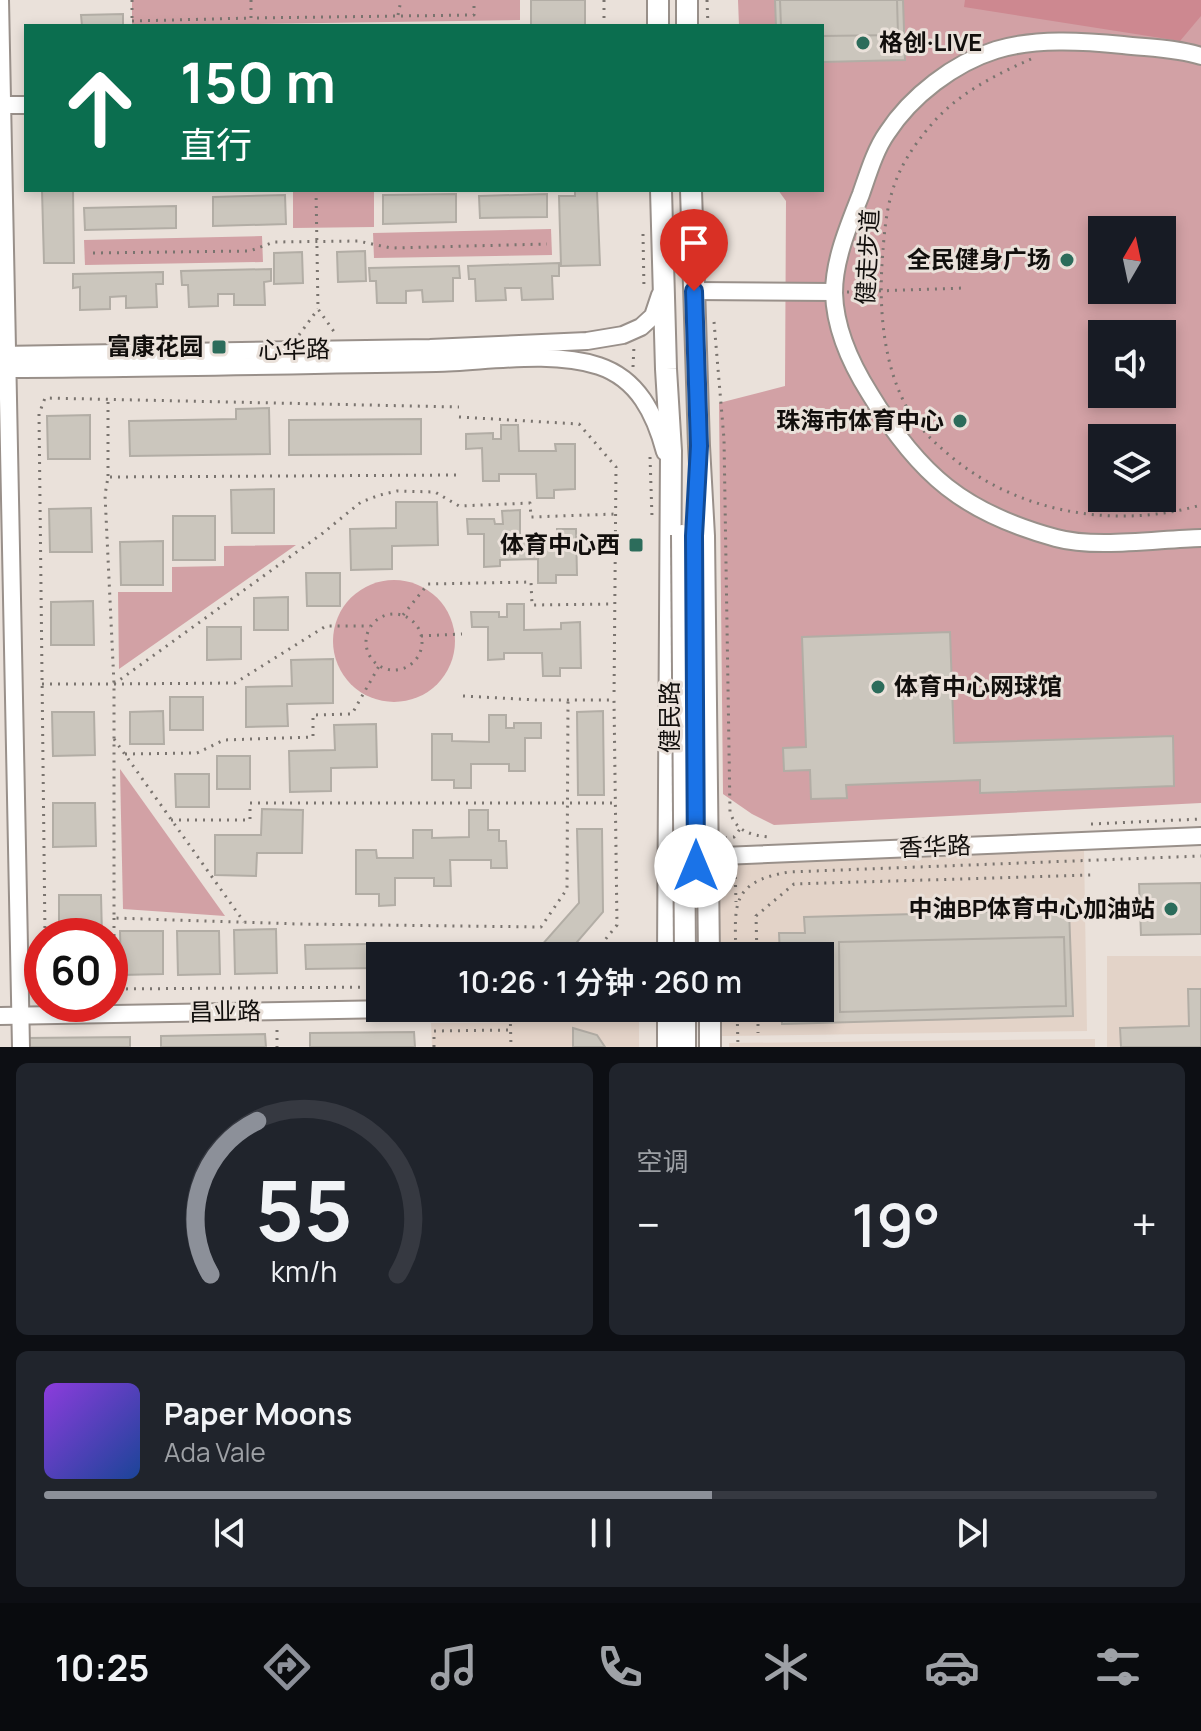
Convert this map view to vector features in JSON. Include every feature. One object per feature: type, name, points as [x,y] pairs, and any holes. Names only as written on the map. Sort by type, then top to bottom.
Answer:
[{"type":"main road","points":[[658,0],[658,24]]},
{"type":"main road","points":[[687,0],[687,24]]},
{"type":"main road","name":"健民路","points":[[661,192],[662,286],[671,451],[668,942]]},
{"type":"main road","name":"健民路","points":[[691,192],[704,536],[709,942]]},
{"type":"main road","points":[[685,942],[688,536],[699,446]]},
{"type":"main road","points":[[671,451],[688,536],[697,942]]},
{"type":"main road","points":[[668,1022],[668,1047]]},
{"type":"main road","points":[[685,1022],[685,1047]]},
{"type":"main road","points":[[697,1022],[698,1047]]},
{"type":"main road","points":[[710,1022],[710,1047]]},
{"type":"street","points":[[0,0],[4,362],[21,1047]]},
{"type":"street","points":[[1201,56],[1092,42],[1030,44],[996,50],[939,78],[886,133],[844,240],[834,292],[845,347],[863,384],[919,463],[963,499],[1010,522],[1058,538],[1087,542],[1201,538]]},
{"type":"street","points":[[2,105],[24,105]]},
{"type":"street","points":[[634,330],[653,316],[662,286]]},
{"type":"street","points":[[694,291],[834,292]]},
{"type":"street","name":"心华路","points":[[4,362],[587,341],[615,337],[634,330]]},
{"type":"street","name":"心华路","points":[[4,362],[459,363],[552,358],[599,366],[633,387]]},
{"type":"street","points":[[633,387],[658,424],[671,486]]},
{"type":"street","points":[[1176,539],[1201,526]]},
{"type":"street","points":[[707,824],[713,838],[723,849],[745,855]]},
{"type":"street","name":"香华路","points":[[670,858],[1201,836]]},
{"type":"street","points":[[708,888],[718,865],[745,855]]},
{"type":"street","name":"昌业路","points":[[0,1016],[366,1010]]},
{"type":"path","points":[[132,0],[132,23],[474,15],[474,0]]},
{"type":"path","points":[[251,0],[251,18]]},
{"type":"path","points":[[397,16],[401,0]]},
{"type":"path","points":[[604,0],[604,24]]},
{"type":"path","points":[[707,0],[708,24]]},
{"type":"path","name":"健走步道","points":[[1038,56],[988,79],[956,101],[932,123],[894,179],[885,217],[880,291],[891,371],[908,411],[930,440],[990,485],[1026,501],[1071,513],[1142,515],[1177,512],[1201,505]]},
{"type":"path","points":[[316,192],[318,309],[347,349]]},
{"type":"path","points":[[642,298],[643,233]]},
{"type":"path","points":[[93,253],[250,251],[274,242],[358,241],[391,248],[547,244]]},
{"type":"path","points":[[834,292],[964,288]]},
{"type":"path","points":[[288,350],[318,309]]},
{"type":"path","points":[[714,321],[724,439],[730,812],[743,832],[776,838]]},
{"type":"path","points":[[633,387],[634,330]]},
{"type":"path","points":[[45,918],[39,414],[45,398],[459,407]]},
{"type":"path","points":[[108,400],[108,477],[105,495],[114,684],[114,918]]},
{"type":"path","points":[[459,417],[579,424],[616,467],[614,700],[617,925],[603,942]]},
{"type":"path","points":[[650,453],[652,525]]},
{"type":"path","points":[[108,477],[456,475]]},
{"type":"path","points":[[114,684],[323,533],[361,502],[380,495],[397,491],[435,492],[459,506],[530,503],[531,517],[616,514]]},
{"type":"path","points":[[403,615],[428,584],[531,582],[532,605],[615,604]]},
{"type":"path","points":[[42,684],[235,683],[326,626],[370,626],[384,615],[403,615],[411,620],[421,636],[419,654],[406,667],[388,669],[379,666],[372,660],[366,644],[370,626]]},
{"type":"path","points":[[421,636],[462,634]]},
{"type":"path","points":[[125,754],[197,753],[224,740],[313,737],[313,715],[352,714],[379,666]]},
{"type":"path","points":[[463,696],[614,700]]},
{"type":"path","points":[[128,918],[541,927],[567,889],[568,700]]},
{"type":"path","points":[[114,739],[244,922]]},
{"type":"path","points":[[171,820],[250,820],[250,803],[615,803]]},
{"type":"path","points":[[1091,824],[1201,819]]},
{"type":"path","points":[[736,942],[736,905],[750,887],[771,876],[789,872],[1201,856]]},
{"type":"path","points":[[757,942],[756,916],[794,884],[1091,875]]},
{"type":"path","points":[[128,989],[366,987]]},
{"type":"path","points":[[510,1022],[511,1047]]},
{"type":"path","points":[[737,1022],[738,1047]]},
{"type":"path","points":[[758,1022],[758,1033]]},
{"type":"path","points":[[277,1030],[277,1047]]},
{"type":"path","points":[[434,1047],[434,1031],[510,1030]]},
{"type":"shaded area","points":[[132,0],[520,0],[520,20],[132,24]]},
{"type":"shaded area","name":"珠海市体育中心","points":[[738,0],[1201,0],[1201,803],[774,825],[723,794],[719,403],[785,386],[786,201],[779,192],[824,192],[824,24],[739,24]]},
{"type":"shaded area","points":[[965,0],[1201,0],[1201,16],[1180,41],[964,7]]},
{"type":"shaded area","points":[[293,192],[374,192],[374,227],[293,228]]},
{"type":"shaded area","points":[[551,229],[552,255],[374,258],[373,233]]},
{"type":"shaded area","points":[[262,236],[263,262],[85,265],[84,240]]},
{"type":"shaded area","points":[[296,545],[119,669],[118,592],[172,592],[172,567],[224,566],[224,546]]},
{"type":"shaded area","points":[[394,580],[417,585],[437,598],[450,618],[455,641],[450,664],[437,684],[417,697],[394,702],[371,697],[351,684],[338,664],[333,641],[338,618],[351,598],[371,585]]},
{"type":"shaded area","points":[[120,769],[225,916],[123,909]]},
{"type":"shaded area","points":[[1084,850],[1087,1031],[722,1036],[722,1022],[834,1022],[834,942],[720,942],[719,865]]},
{"type":"shaded area","points":[[1107,956],[1201,956],[1201,1047],[1107,1047]]},
{"type":"shaded area","points":[[639,1022],[639,1047],[432,1047],[431,1023]]},
{"type":"shaded area","points":[[1095,1039],[1095,1047],[729,1047],[729,1043]]},
{"type":"building","points":[[531,0],[585,0],[585,24],[531,24]]},
{"type":"building","name":"格创·LIVE","points":[[775,0],[903,0],[905,60],[824,62],[824,24],[776,24]]},
{"type":"building","points":[[780,0],[897,0],[898,35],[824,36],[824,24],[781,24]]},
{"type":"building","points":[[123,14],[123,24],[82,24],[81,15]]},
{"type":"building","points":[[42,192],[73,192],[74,263],[44,263]]},
{"type":"building","points":[[575,192],[597,192],[600,265],[561,266],[559,196],[575,196]]},
{"type":"building","points":[[456,194],[456,222],[383,224],[383,195]]},
{"type":"building","points":[[547,194],[547,217],[480,218],[479,196]]},
{"type":"building","points":[[285,195],[286,224],[213,226],[213,197]]},
{"type":"building","points":[[176,206],[176,228],[85,230],[84,208]]},
{"type":"building","points":[[365,251],[366,281],[338,282],[337,252]]},
{"type":"building","points":[[302,252],[303,283],[274,284],[274,253]]},
{"type":"building","points":[[559,263],[559,276],[552,276],[553,299],[522,300],[521,288],[505,288],[506,300],[476,301],[475,279],[469,279],[468,266]]},
{"type":"building","points":[[459,266],[460,278],[453,278],[453,301],[423,302],[422,290],[406,291],[406,303],[377,303],[376,281],[370,281],[369,268]]},
{"type":"building","points":[[271,269],[271,281],[264,282],[265,305],[234,305],[234,294],[218,294],[218,306],[189,307],[188,285],[182,285],[181,271]]},
{"type":"building","points":[[163,272],[163,284],[156,284],[157,307],[126,308],[126,296],[110,297],[110,309],[80,310],[80,287],[73,288],[73,274]]},
{"type":"building","points":[[269,408],[270,454],[130,456],[129,421],[236,419],[236,409]]},
{"type":"building","points":[[90,415],[90,459],[48,459],[47,416]]},
{"type":"building","points":[[421,419],[421,454],[289,455],[289,420]]},
{"type":"building","points":[[501,425],[518,425],[519,451],[556,451],[555,444],[575,444],[575,489],[554,490],[554,498],[537,498],[536,474],[499,474],[499,481],[483,481],[482,448],[466,449],[466,434],[493,433],[493,439],[501,439]]},
{"type":"building","points":[[274,489],[274,533],[232,533],[231,490]]},
{"type":"building","points":[[396,502],[437,502],[438,545],[392,546],[392,569],[351,570],[350,529],[396,528]]},
{"type":"building","points":[[91,508],[92,552],[50,552],[49,509]]},
{"type":"building","points":[[520,510],[520,537],[557,536],[557,529],[576,529],[577,575],[556,575],[556,583],[538,583],[538,559],[500,560],[500,566],[484,567],[484,534],[468,534],[467,519],[494,519],[495,524],[503,524],[502,511]]},
{"type":"building","points":[[173,516],[215,516],[215,560],[173,560]]},
{"type":"building","points":[[163,541],[163,585],[121,585],[120,542]]},
{"type":"building","points":[[306,573],[340,573],[340,606],[307,606]]},
{"type":"building","points":[[288,597],[288,630],[254,630],[254,598]]},
{"type":"building","points":[[93,601],[94,645],[51,645],[51,602]]},
{"type":"building","points":[[507,604],[524,604],[524,630],[561,629],[561,623],[580,622],[581,668],[560,668],[560,676],[543,676],[542,653],[504,653],[504,659],[488,660],[488,627],[472,627],[471,612],[499,612],[499,617],[507,617]]},
{"type":"building","points":[[207,627],[241,627],[241,659],[207,660]]},
{"type":"building","name":"体育中心网球馆","points":[[950,632],[954,743],[1173,736],[1174,786],[980,793],[980,780],[846,785],[847,798],[811,799],[810,770],[784,771],[783,748],[806,747],[802,637]]},
{"type":"building","points":[[333,659],[333,703],[287,704],[288,726],[246,727],[246,687],[292,686],[291,660]]},
{"type":"building","points":[[170,697],[203,697],[203,730],[170,730]]},
{"type":"building","points":[[163,711],[164,744],[130,744],[130,712]]},
{"type":"building","points":[[603,711],[604,795],[578,795],[577,712]]},
{"type":"building","points":[[52,712],[94,712],[95,755],[53,756]]},
{"type":"building","points":[[489,715],[506,715],[506,728],[514,728],[514,723],[541,723],[541,738],[525,738],[525,771],[509,771],[509,764],[471,764],[471,788],[454,788],[454,780],[432,780],[432,734],[452,734],[452,741],[489,742]]},
{"type":"building","points":[[376,724],[377,767],[331,768],[331,791],[290,792],[289,751],[335,750],[334,725]]},
{"type":"building","points":[[217,756],[250,756],[250,789],[217,789]]},
{"type":"building","points":[[175,774],[209,774],[209,807],[176,807]]},
{"type":"building","points":[[53,803],[95,803],[96,846],[53,847]]},
{"type":"building","points":[[262,809],[303,810],[302,853],[257,853],[256,876],[215,875],[215,835],[261,835]]},
{"type":"building","points":[[469,810],[488,810],[488,830],[499,830],[499,841],[506,841],[507,868],[491,868],[491,860],[450,860],[451,886],[434,886],[434,878],[395,878],[395,905],[379,906],[379,894],[356,894],[356,850],[376,850],[377,858],[413,858],[413,830],[432,830],[432,838],[469,837]]},
{"type":"building","points":[[577,829],[602,829],[603,912],[577,942],[545,942],[579,903]]},
{"type":"building","name":"中油BP体育中心加油站","points":[[1201,883],[1201,934],[1141,935],[1139,884]]},
{"type":"building","points":[[59,895],[101,895],[102,918],[59,918]]},
{"type":"building","points":[[1069,910],[1073,1016],[782,1024],[834,1022],[834,942],[779,942],[779,933],[805,933],[804,917]]},
{"type":"building","points":[[276,929],[277,973],[235,974],[234,930]]},
{"type":"building","points":[[128,931],[163,931],[163,974],[128,975]]},
{"type":"building","points":[[177,931],[219,931],[220,974],[178,975]]},
{"type":"building","points":[[1064,937],[1066,1006],[840,1012],[839,942]]},
{"type":"building","points":[[366,944],[366,968],[306,969],[305,945]]},
{"type":"building","points":[[1188,989],[1201,989],[1201,1047],[1121,1047],[1120,1028],[1189,1026]]},
{"type":"building","points":[[573,1028],[597,1035],[605,1047],[573,1047]]},
{"type":"building","points":[[414,1032],[415,1047],[310,1047],[310,1033]]},
{"type":"building","points":[[265,1034],[266,1047],[161,1047],[161,1036]]},
{"type":"building","points":[[130,1037],[130,1047],[26,1047],[26,1038]]},
{"type":"place","name":"格创·LIVE","points":[[863,43]]},
{"type":"place","name":"全民健身广场","points":[[1067,260]]},
{"type":"place","name":"富康花园","points":[[219,347]]},
{"type":"place","name":"珠海市体育中心","points":[[960,421]]},
{"type":"place","name":"体育中心西","points":[[636,545]]},
{"type":"place","name":"体育中心网球馆","points":[[878,687]]},
{"type":"place","name":"中油BP体育中心加油站","points":[[1171,909]]},
{"type":"route","points":[[694,291],[699,446],[694,536],[696,866]]}]
